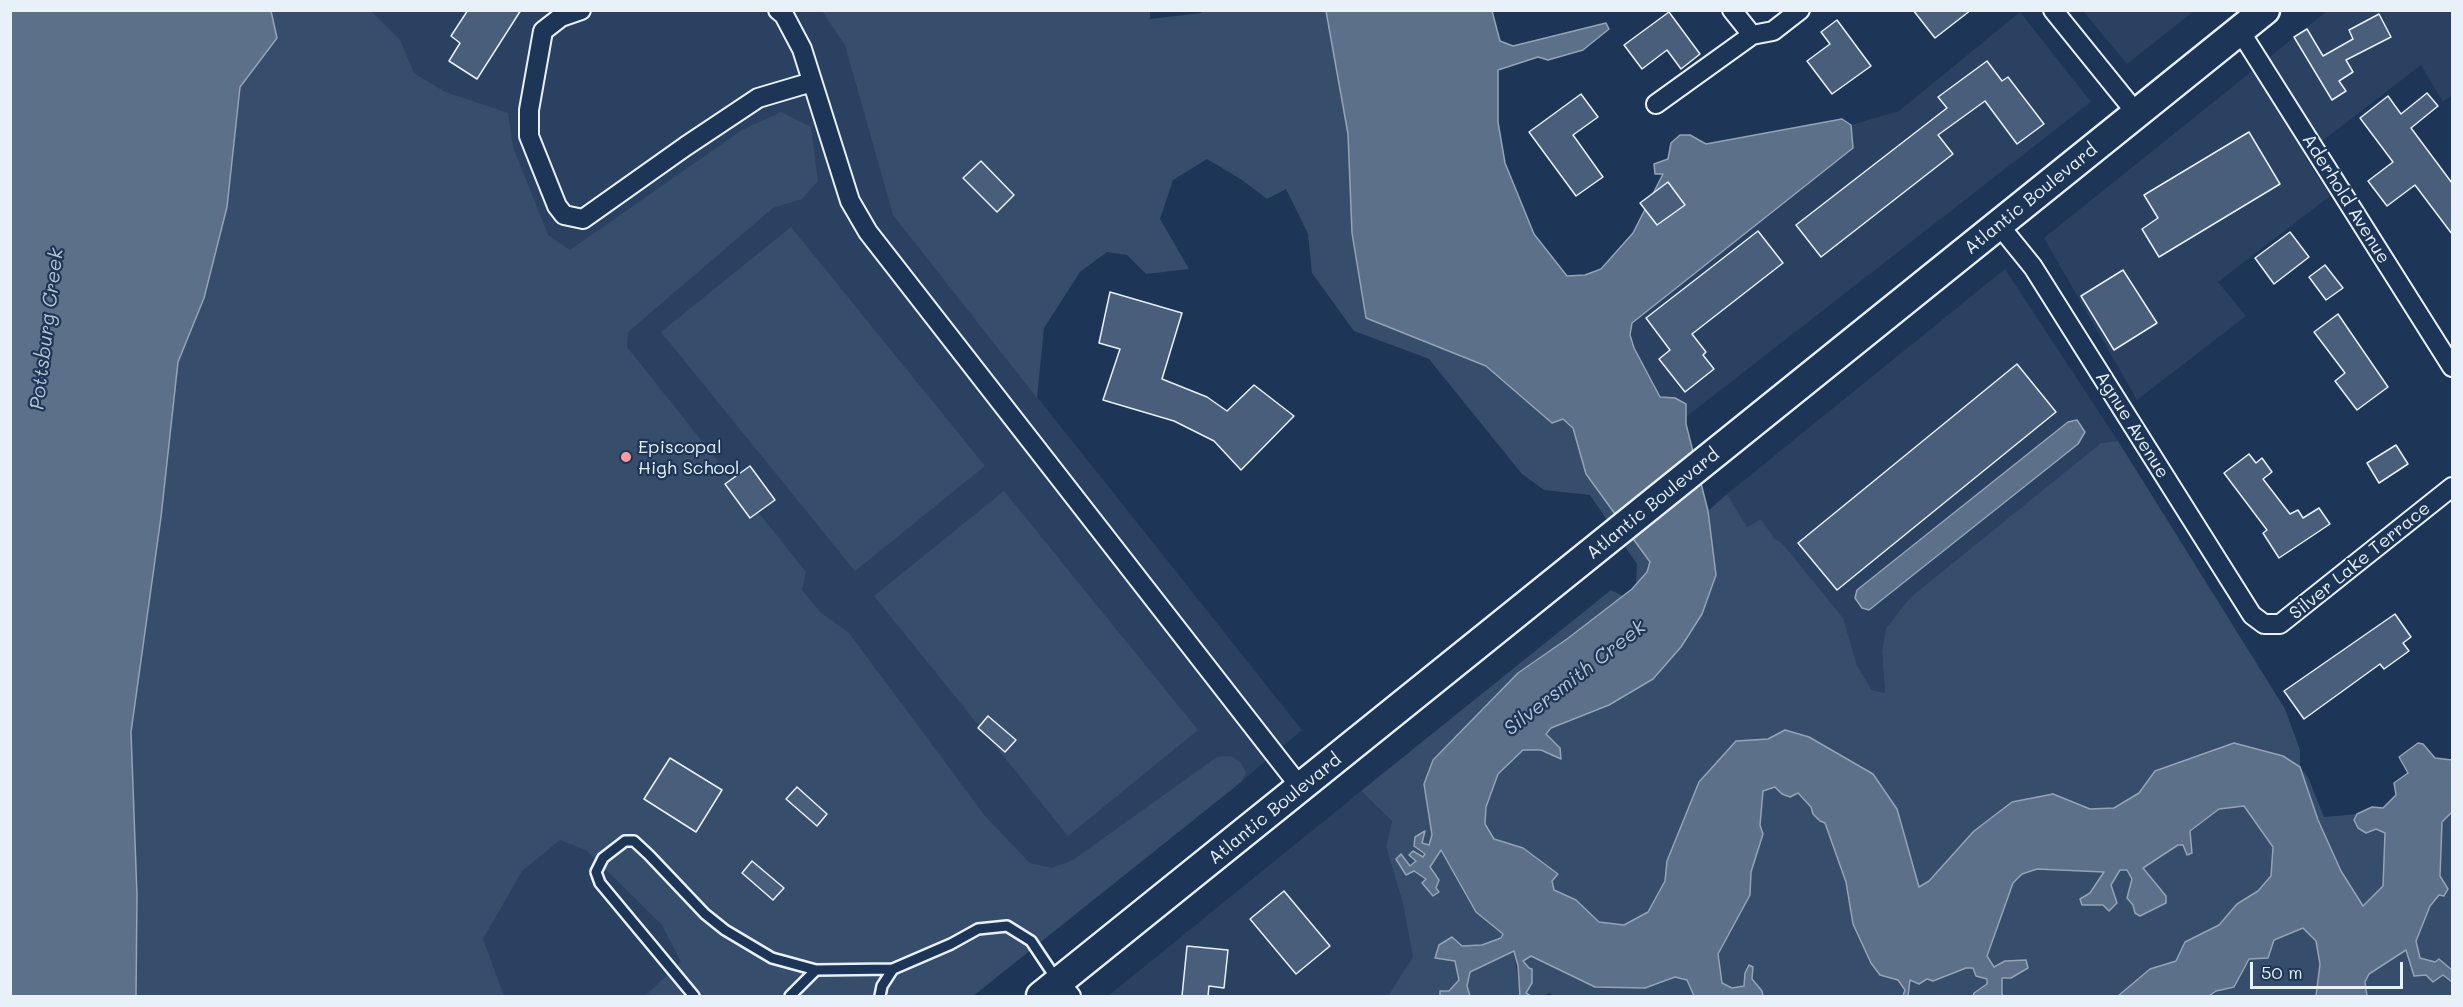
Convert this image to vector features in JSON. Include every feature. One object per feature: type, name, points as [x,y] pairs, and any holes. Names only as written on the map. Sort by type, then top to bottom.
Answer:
[{"type":"main road","name":"Atlantic Boulevard","points":[[1057,992],[1301,788],[2265,10]]},
{"type":"street","points":[[581,10],[561,16],[543,31],[529,110],[529,136],[557,206],[564,215],[583,219],[758,98],[812,82]]},
{"type":"street","points":[[778,10],[784,15],[802,49],[850,201],[868,232],[1301,788]]},
{"type":"street","points":[[1732,10],[1752,35]]},
{"type":"street","points":[[1656,104],[1752,35],[1773,31],[1800,10]]},
{"type":"street","points":[[2053,10],[2137,114]]},
{"type":"street","name":"Aderhold Avenue","points":[[2240,31],[2452,367]]},
{"type":"street","name":"Agnue Avenue","points":[[1999,225],[2033,267],[2252,615],[2264,624]]},
{"type":"street","name":"Silver Lake Terrace","points":[[2264,624],[2280,624],[2452,487]]},
{"type":"lane","points":[[694,996],[600,883],[596,872],[603,858],[626,841],[634,842],[649,855],[705,914],[725,930],[772,958],[816,970],[893,969],[951,945],[978,929],[1007,926],[1030,941],[1057,992]]},
{"type":"lane","points":[[880,996],[882,986],[893,969]]},
{"type":"lane","points":[[790,996],[816,970]]},
{"type":"shaded area","points":[[1150,10],[1150,19],[1201,13],[1202,11],[1326,11],[1348,134],[1352,233],[1366,318],[1486,366],[1552,422],[1563,418],[1573,428],[1586,474],[1650,562],[1647,572],[1636,584],[1637,564],[1590,495],[1544,490],[1522,474],[1429,359],[1354,331],[1312,273],[1308,234],[1286,189],[1267,199],[1242,180],[1207,159],[1173,180],[1160,219],[1189,269],[1146,274],[1127,255],[1107,252],[1080,272],[1044,328],[1037,398],[893,215],[845,45],[822,11]]},
{"type":"shaded area","name":"Episcopal High School","points":[[271,11],[1065,11],[968,310],[1302,730],[1241,782],[973,996],[136,996],[137,896],[204,298],[227,207],[240,87],[276,38]]},
{"type":"shaded area","name":"Episcopal High School","points":[[271,11],[371,11],[400,40],[414,73],[445,92],[508,113],[513,147],[548,235],[570,250],[742,130],[781,112],[811,127],[818,181],[802,199],[773,208],[628,332],[627,347],[806,572],[802,590],[820,612],[849,633],[985,816],[1030,863],[1052,868],[1073,860],[1217,757],[1231,756],[1241,763],[1246,773],[1241,782],[973,996],[645,996],[681,962],[662,925],[586,850],[560,840],[522,871],[483,939],[504,996],[136,996],[137,896],[131,732],[161,517],[178,362],[204,298],[227,207],[240,87],[276,38]]},
{"type":"shaded area","points":[[2083,11],[2194,11],[2127,64]]},
{"type":"shaded area","points":[[2327,11],[2452,11],[2452,95],[2443,102],[2421,65],[2304,155],[2330,196],[2218,282],[2246,316],[2137,400],[2044,238]]},
{"type":"shaded area","points":[[2020,12],[2091,102],[1686,417],[1686,404],[1675,398],[1660,397],[1634,348],[1630,335],[1632,323],[1852,149],[1851,125],[1899,111]]},
{"type":"shaded area","points":[[791,227],[985,466],[855,571],[661,332]]},
{"type":"shaded area","points":[[2005,269],[2118,441],[2101,443],[1911,598],[1886,628],[1882,652],[1885,693],[1872,690],[1857,665],[1842,618],[1782,543],[1775,539],[1761,519],[1747,527],[1727,494]]},
{"type":"shaded area","points":[[2118,441],[2285,709],[2300,750],[2300,767],[2283,756],[2264,752],[2155,771],[2139,793],[2114,808],[2091,809],[2053,794],[1919,887],[1897,809],[1785,730],[1768,739],[1736,742],[1721,759],[1667,861],[1665,881],[1648,912],[1624,925],[1600,922],[1576,900],[1554,890],[1552,881],[1557,873],[1523,848],[1494,839],[1485,824],[1486,807],[1497,774],[1523,750],[1560,748],[1546,734],[1551,728],[1609,705],[1653,679],[1681,647],[1702,614],[1716,575],[1708,511],[1727,494],[1747,527],[1761,519],[1775,539],[1782,543],[1843,618],[1857,665],[1872,690],[1885,693],[1882,652],[1886,628],[1911,597],[2101,443]]},
{"type":"shaded area","points":[[1004,491],[1198,730],[1068,836],[874,596]]},
{"type":"shaded area","points":[[1611,590],[1623,596],[1518,673],[1432,760],[1424,784],[1433,835],[1429,845],[1422,843],[1424,835],[1415,837],[1425,854],[1423,857],[1412,851],[1416,861],[1410,866],[1436,888],[1429,867],[1441,849],[1476,912],[1503,933],[1501,938],[1482,945],[1462,946],[1435,958],[1455,961],[1459,980],[1449,991],[1441,991],[1441,996],[1388,996],[1413,957],[1403,904],[1386,847],[1392,821],[1361,791]]},
{"type":"shaded area","points":[[2300,767],[2308,777],[2324,817],[2357,814],[2354,820],[2358,828],[2366,832],[2376,828],[2385,833],[2383,886],[2363,907],[2341,871],[2318,820]]},
{"type":"shaded area","points":[[1775,787],[1782,794],[1797,793],[1811,807],[1813,814],[1825,823],[1846,882],[1853,924],[1871,963],[1880,974],[1898,979],[1905,990],[1903,996],[1763,996],[1762,991],[1752,979],[1753,967],[1745,973],[1744,986],[1732,988],[1721,983],[1718,954],[1750,895],[1751,872],[1763,834],[1760,825],[1763,791]]},
{"type":"shaded area","points":[[1361,791],[1392,821],[1386,847],[1403,904],[1414,957],[1388,996],[1108,996]]},
{"type":"shaded area","points":[[2244,806],[2273,847],[2271,876],[2258,891],[2237,904],[2219,925],[2185,942],[2176,961],[2150,969],[2118,996],[2002,995],[2002,978],[2028,967],[2026,961],[2005,961],[1994,967],[1987,956],[2013,883],[2022,874],[2037,869],[2105,872],[2082,905],[2103,905],[2117,903],[2110,885],[2120,870],[2127,870],[2132,879],[2127,898],[2141,916],[2166,903],[2166,896],[2143,868],[2183,844],[2190,832],[2219,809]]},
{"type":"shaded area","points":[[2452,812],[2452,970],[2439,959],[2435,962],[2420,958],[2416,941],[2430,906],[2439,895],[2442,822]]},
{"type":"shaded area","points":[[2303,928],[2316,941],[2320,964],[2316,996],[2209,996],[2216,991],[2234,987],[2249,959],[2267,958],[2274,940]]},
{"type":"shaded area","points":[[2407,950],[2411,969],[2426,975],[2443,975],[2452,982],[2452,996],[2367,996],[2365,982],[2369,974]]},
{"type":"shaded area","points":[[1514,951],[1520,996],[1470,996],[1467,986],[1470,972]]},
{"type":"shaded area","points":[[1531,956],[1595,987],[1645,988],[1675,977],[1687,980],[1694,996],[1550,996],[1552,995],[1550,993],[1543,996],[1531,996],[1526,993],[1529,968],[1523,961]]},
{"type":"shaded area","points":[[1966,968],[1973,968],[1987,979],[1988,984],[1973,996],[1908,996],[1910,979],[1933,981]]},
{"type":"water","name":"Pottsburg Creek","points":[[10,11],[271,11],[277,38],[240,87],[227,207],[204,298],[178,362],[161,517],[131,732],[137,896],[136,996],[11,996]]},
{"type":"water","name":"Silversmith Creek","points":[[1326,11],[1492,11],[1500,41],[1513,46],[1606,23],[1609,29],[1583,50],[1548,60],[1538,57],[1498,70],[1498,122],[1505,163],[1534,234],[1567,276],[1585,275],[1601,269],[1633,233],[1663,174],[1655,174],[1654,164],[1668,159],[1671,143],[1680,135],[1690,135],[1706,144],[1842,119],[1851,125],[1853,148],[1632,323],[1630,335],[1634,348],[1660,397],[1675,398],[1686,404],[1686,424],[1708,511],[1716,575],[1702,614],[1681,647],[1653,679],[1609,705],[1551,728],[1546,734],[1560,748],[1561,759],[1541,750],[1523,750],[1498,774],[1486,807],[1485,824],[1494,839],[1523,848],[1558,874],[1552,881],[1554,890],[1576,900],[1599,922],[1624,925],[1648,912],[1665,881],[1667,861],[1699,782],[1736,741],[1768,739],[1785,730],[1809,737],[1873,774],[1897,809],[1919,887],[1929,881],[1974,831],[2012,802],[2053,794],[2090,809],[2114,808],[2139,793],[2155,771],[2234,743],[2283,756],[2300,767],[2318,820],[2341,871],[2363,906],[2383,886],[2385,833],[2376,829],[2366,833],[2358,828],[2354,820],[2357,814],[2372,807],[2383,808],[2396,795],[2394,783],[2408,773],[2399,757],[2418,743],[2423,744],[2435,758],[2452,760],[2452,812],[2442,822],[2440,876],[2448,889],[2444,896],[2439,895],[2430,906],[2416,941],[2420,958],[2435,962],[2439,959],[2452,970],[2452,982],[2443,975],[2433,982],[2426,975],[2414,976],[2406,950],[2369,974],[2365,982],[2367,996],[2316,996],[2320,964],[2316,941],[2303,928],[2274,940],[2268,958],[2249,959],[2234,987],[2216,991],[2209,996],[2118,996],[2150,969],[2176,961],[2185,942],[2219,925],[2237,904],[2258,891],[2271,876],[2273,847],[2244,806],[2219,809],[2190,831],[2192,853],[2187,855],[2183,845],[2178,845],[2143,868],[2166,896],[2166,903],[2140,916],[2135,913],[2133,905],[2127,898],[2132,879],[2127,870],[2120,870],[2111,885],[2117,903],[2109,911],[2103,905],[2082,905],[2080,899],[2090,893],[2104,872],[2037,869],[2022,874],[2013,883],[1987,956],[1994,967],[2005,961],[2026,960],[2028,968],[2011,978],[2002,978],[2002,995],[2004,996],[1973,996],[1987,984],[1987,979],[1976,976],[1973,968],[1966,968],[1933,981],[1927,979],[1919,984],[1910,980],[1908,996],[1903,996],[1905,990],[1898,980],[1880,975],[1871,963],[1853,924],[1846,882],[1825,823],[1813,814],[1811,807],[1798,793],[1790,797],[1782,794],[1775,787],[1763,791],[1760,825],[1763,834],[1751,872],[1750,895],[1718,954],[1722,983],[1732,988],[1744,986],[1745,973],[1749,965],[1753,967],[1752,979],[1762,991],[1763,996],[1694,996],[1687,980],[1675,977],[1645,988],[1595,987],[1531,956],[1523,961],[1532,969],[1532,983],[1526,993],[1531,996],[1520,996],[1518,966],[1514,951],[1470,972],[1467,986],[1470,996],[1440,996],[1440,991],[1449,991],[1459,980],[1455,961],[1435,958],[1439,945],[1452,937],[1462,946],[1482,945],[1501,938],[1503,934],[1476,912],[1441,850],[1430,867],[1439,880],[1436,888],[1439,892],[1433,896],[1422,883],[1426,879],[1414,871],[1406,875],[1396,859],[1401,854],[1410,866],[1416,861],[1409,855],[1413,851],[1423,857],[1425,854],[1414,846],[1415,837],[1425,831],[1422,843],[1429,845],[1432,835],[1424,784],[1433,760],[1518,673],[1632,589],[1647,572],[1650,562],[1586,474],[1573,428],[1563,419],[1552,423],[1486,366],[1366,318],[1352,233],[1348,134]]},
{"type":"water","points":[[2077,420],[2085,432],[2078,444],[1869,610],[1862,608],[1855,598],[1857,590],[2068,422]]},
{"type":"building","points":[[468,10],[521,10],[477,79],[449,61],[460,43],[451,36]]},
{"type":"building","points":[[1913,10],[1971,10],[1935,38]]},
{"type":"building","points":[[1669,12],[1700,54],[1681,69],[1667,50],[1642,69],[1624,45]]},
{"type":"building","points":[[2379,14],[2391,37],[2346,60],[2353,72],[2339,81],[2346,91],[2332,100],[2294,37],[2307,29],[2323,56],[2353,39],[2349,30]]},
{"type":"building","points":[[1837,20],[1871,66],[1832,94],[1807,61],[1830,44],[1821,32]]},
{"type":"building","points":[[1987,61],[2002,81],[2008,77],[2044,124],[2017,144],[1985,101],[1938,135],[1953,154],[1821,257],[1796,225],[1947,108],[1938,97]]},
{"type":"building","points":[[2427,93],[2438,106],[2411,128],[2452,183],[2452,234],[2415,185],[2387,206],[2368,181],[2393,162],[2360,118],[2388,96],[2401,114]]},
{"type":"building","points":[[1581,94],[1598,117],[1573,135],[1603,177],[1576,196],[1529,132]]},
{"type":"building","points":[[2249,132],[2280,184],[2159,257],[2142,229],[2158,218],[2144,195]]},
{"type":"building","points":[[981,161],[1014,195],[997,212],[963,178]]},
{"type":"building","points":[[1668,182],[1685,205],[1657,225],[1640,203]]},
{"type":"building","points":[[1758,231],[1783,263],[1692,334],[1706,352],[1703,355],[1714,369],[1685,392],[1659,359],[1670,350],[1646,318]]},
{"type":"building","points":[[2290,232],[2309,257],[2274,284],[2255,258]]},
{"type":"building","points":[[2325,265],[2343,288],[2326,300],[2309,277]]},
{"type":"building","points":[[2123,270],[2157,323],[2114,350],[2081,296]]},
{"type":"building","points":[[1110,292],[1182,313],[1162,379],[1207,397],[1227,411],[1254,385],[1294,416],[1241,470],[1214,441],[1174,421],[1103,400],[1120,349],[1099,343]]},
{"type":"building","points":[[2338,314],[2388,387],[2357,410],[2335,381],[2345,373],[2314,332]]},
{"type":"building","points":[[2017,364],[2056,412],[1837,590],[1798,543]]},
{"type":"building","points":[[2396,445],[2408,464],[2379,483],[2367,463]]},
{"type":"building","points":[[2249,454],[2256,463],[2262,458],[2272,472],[2263,479],[2290,514],[2298,510],[2303,518],[2319,508],[2330,524],[2279,558],[2263,533],[2267,530],[2224,473]]},
{"type":"building","points":[[750,466],[775,500],[750,518],[725,484]]},
{"type":"building","points":[[2395,614],[2411,637],[2403,643],[2409,651],[2384,669],[2380,664],[2304,719],[2284,691]]},
{"type":"building","points":[[988,716],[1016,740],[1005,752],[978,728]]},
{"type":"building","points":[[670,758],[722,790],[696,832],[644,799]]},
{"type":"building","points":[[797,787],[827,814],[817,826],[786,799]]},
{"type":"building","points":[[752,861],[784,888],[773,900],[742,873]]},
{"type":"building","points":[[1284,891],[1330,946],[1296,974],[1250,919]]},
{"type":"building","points":[[1187,946],[1228,950],[1224,988],[1209,986],[1208,996],[1182,996]]},
{"type":"place","name":"Episcopal High School","points":[[626,457]]}]
